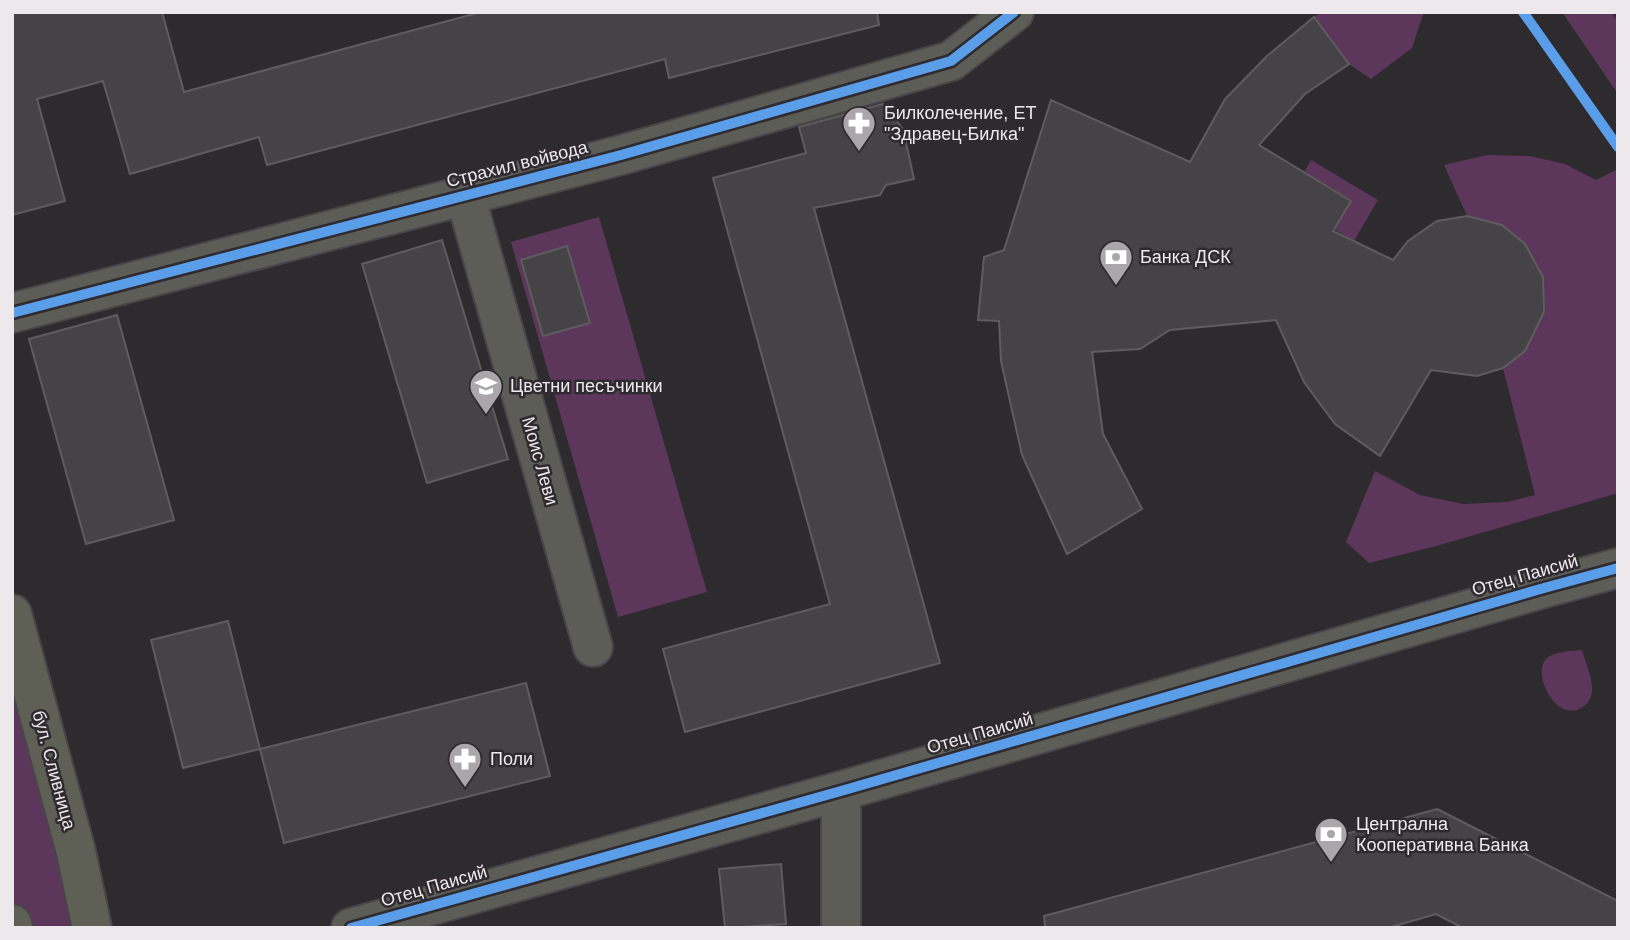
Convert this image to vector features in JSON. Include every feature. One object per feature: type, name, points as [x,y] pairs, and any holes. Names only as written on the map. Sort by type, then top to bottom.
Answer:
[{"type":"main road","name":"бул. Сливница","points":[[12,614],[76,852],[92,928]]},
{"type":"street","name":"Страхил войвода","points":[[12,313],[621,155],[951,61],[1014,12]]},
{"type":"street","name":"Моис Леви","points":[[465,195],[593,647]]},
{"type":"street","name":"Отец Паисий","points":[[351,928],[841,791],[1618,568]]},
{"type":"street","points":[[841,791],[842,928]]},
{"type":"shaded area","points":[[1321,12],[1425,12],[1412,48],[1371,79],[1349,64],[1314,17]]},
{"type":"shaded area","points":[[1562,12],[1611,12],[1618,22],[1618,94]]},
{"type":"shaded area","points":[[1487,155],[1530,156],[1565,164],[1596,180],[1616,170],[1618,174],[1618,493],[1369,563],[1346,542],[1375,471],[1420,495],[1463,504],[1507,502],[1535,495],[1503,368],[1525,351],[1544,312],[1543,277],[1525,244],[1502,225],[1467,216],[1444,165]]},
{"type":"shaded area","points":[[1311,160],[1378,200],[1354,241],[1334,229],[1351,200],[1304,172]]},
{"type":"shaded area","points":[[599,217],[707,592],[618,617],[511,242]]},
{"type":"shaded area","points":[[12,631],[92,928],[13,928]]},
{"type":"shaded area","points":[[1582,650],[1590,677],[1591,694],[1584,706],[1574,711],[1564,709],[1548,694],[1542,672],[1544,662],[1554,654]]},
{"type":"building","points":[[12,12],[162,12],[184,92],[481,12],[877,12],[879,25],[669,78],[665,59],[267,165],[259,137],[130,174],[103,81],[37,99],[65,201],[12,215]]},
{"type":"building","name":"Банка ДСК","points":[[1314,17],[1349,64],[1305,94],[1259,145],[1351,201],[1333,231],[1393,260],[1408,241],[1437,221],[1467,216],[1502,225],[1525,244],[1543,277],[1544,312],[1525,351],[1503,368],[1477,376],[1431,370],[1380,456],[1335,424],[1304,382],[1276,320],[1170,330],[1140,349],[1092,352],[1103,434],[1142,509],[1067,554],[1022,455],[1001,361],[999,321],[978,320],[984,257],[1004,250],[1051,100],[1190,162],[1225,99],[1267,56]]},
{"type":"building","points":[[883,104],[903,129],[914,179],[886,185],[880,195],[814,208],[940,663],[685,732],[663,649],[830,604],[713,178],[806,153],[799,127]]},
{"type":"building","points":[[442,240],[508,459],[427,483],[362,264]]},
{"type":"building","points":[[567,246],[590,323],[543,336],[521,260]]},
{"type":"building","points":[[117,315],[174,520],[86,544],[29,339]]},
{"type":"building","points":[[228,621],[260,749],[183,768],[151,640]]},
{"type":"building","points":[[526,683],[550,776],[284,843],[260,749]]},
{"type":"building","points":[[1437,809],[1618,901],[1618,928],[1463,928],[1436,914],[1388,928],[1045,928],[1044,916]]},
{"type":"building","points":[[781,864],[786,924],[725,928],[719,869]]},
{"type":"cycle path","points":[[12,313],[621,155],[951,61],[1014,12]]},
{"type":"cycle path","points":[[1523,12],[1618,147]]},
{"type":"cycle path","points":[[351,928],[841,791],[1618,568]]},
{"type":"place","name":"Билколечение, ЕТ \"Здравец-Билка\"","points":[[859,153]]},
{"type":"place","name":"Банка ДСК","points":[[1116,287]]},
{"type":"place","name":"Цветни песъчинки","points":[[486,416]]},
{"type":"place","name":"Поли","points":[[465,789]]},
{"type":"place","name":"Централна Кооперативна Банка","points":[[1331,864]]}]
